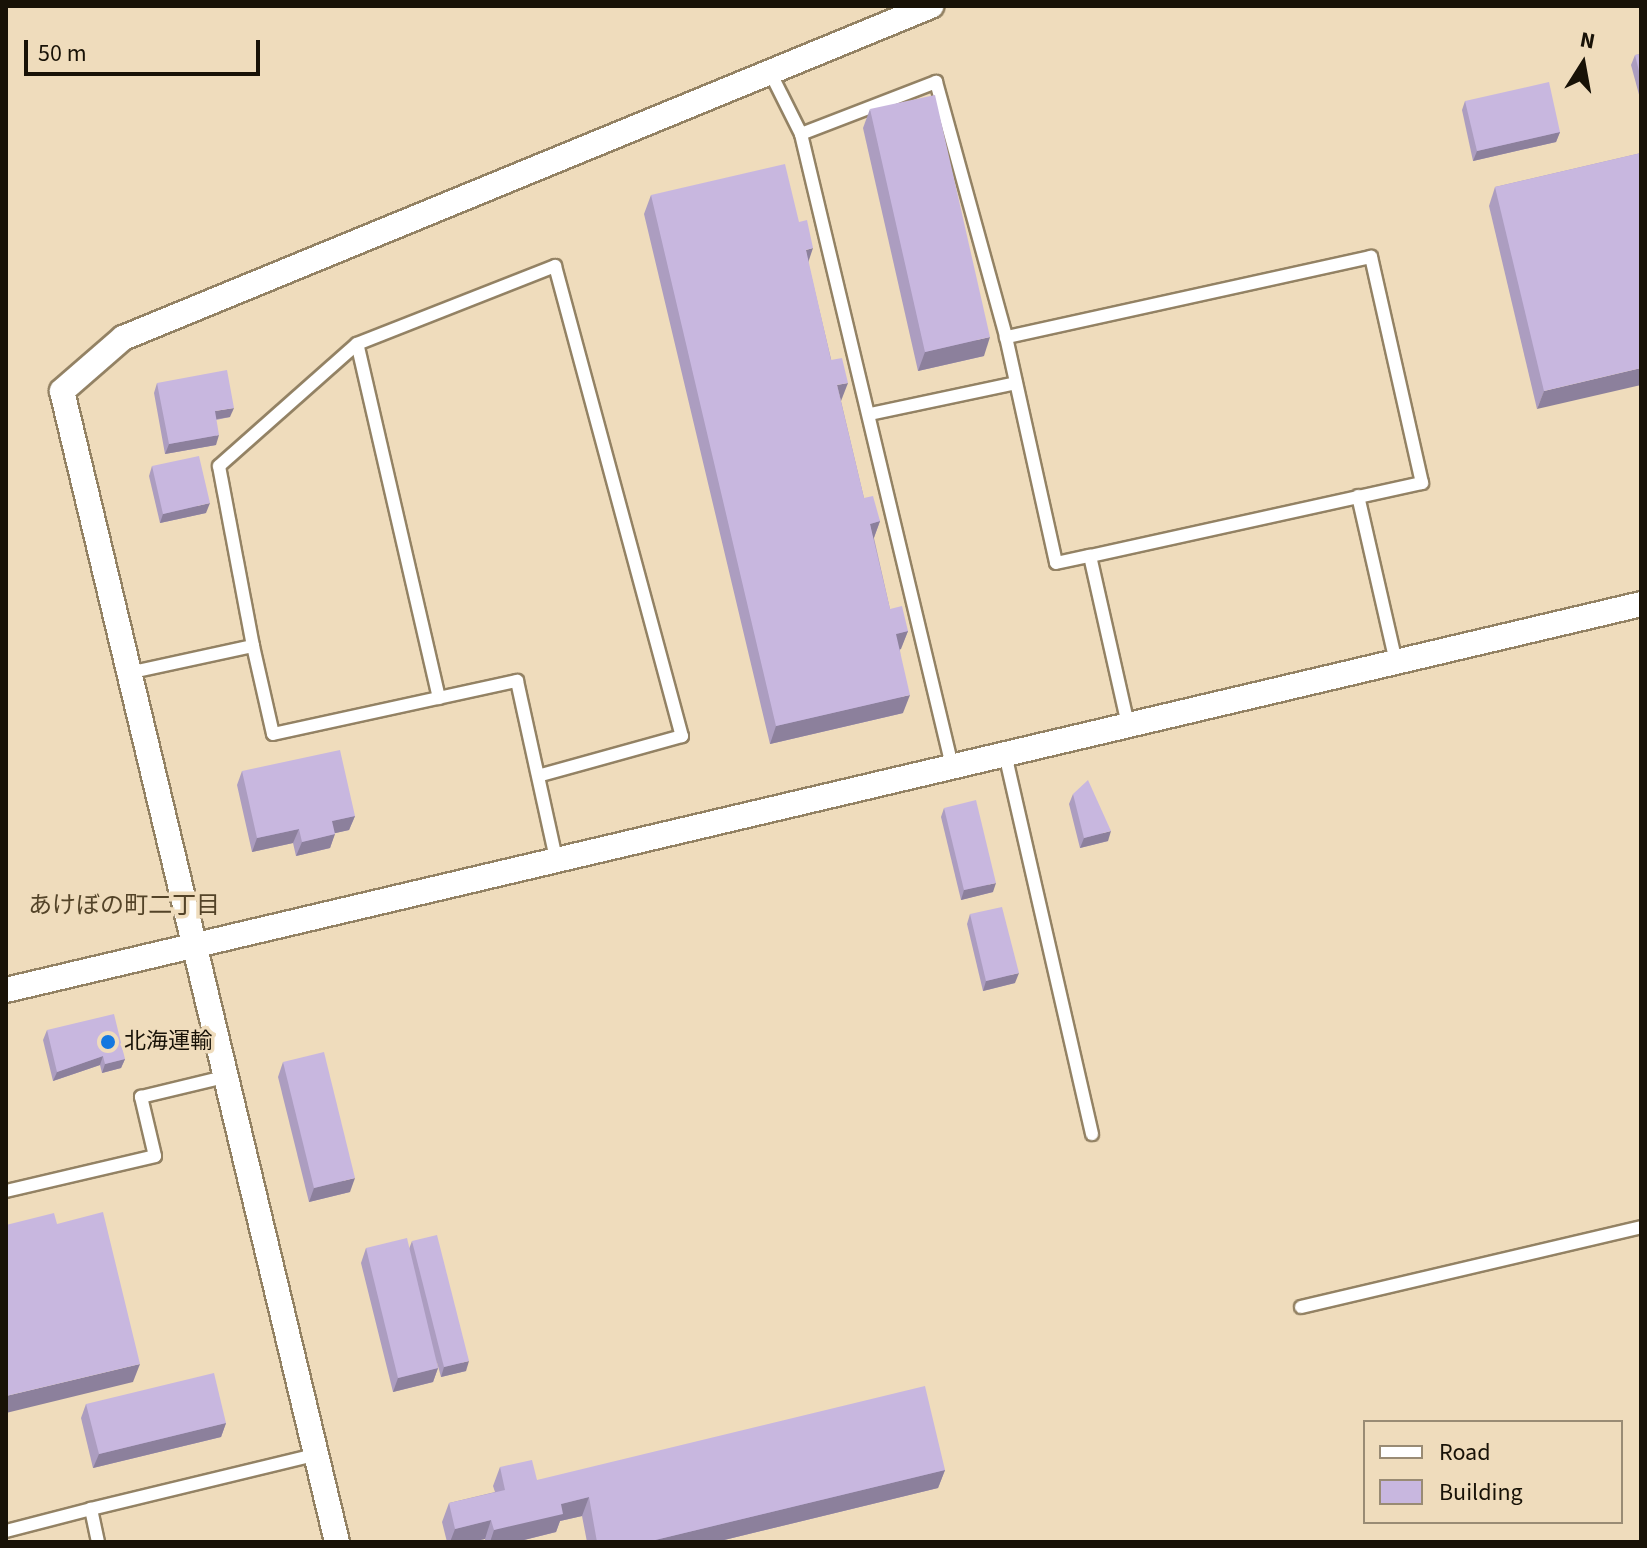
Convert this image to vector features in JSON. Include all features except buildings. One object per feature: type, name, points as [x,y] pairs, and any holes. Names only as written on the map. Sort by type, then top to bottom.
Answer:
[{"type":"street","points":[[337,1542],[62,391],[123,338],[931,6]]},
{"type":"street","points":[[6,990],[1641,604]]},
{"type":"lane","points":[[771,74],[801,134],[952,766]]},
{"type":"lane","points":[[801,134],[936,82],[1006,337],[1056,563],[1422,483],[1371,257],[1006,337]]},
{"type":"lane","points":[[538,776],[682,736],[555,266],[357,344],[219,466],[273,734],[517,681],[556,859]]},
{"type":"lane","points":[[357,344],[439,698]]},
{"type":"lane","points":[[870,414],[1016,383]]},
{"type":"lane","points":[[1358,496],[1396,662]]},
{"type":"lane","points":[[1090,556],[1128,725]]},
{"type":"lane","points":[[128,673],[253,646]]},
{"type":"lane","points":[[1005,754],[1092,1134]]},
{"type":"lane","points":[[6,1191],[155,1156],[141,1097],[224,1077]]},
{"type":"lane","points":[[1301,1307],[1641,1227]]},
{"type":"lane","points":[[6,1531],[314,1455]]},
{"type":"lane","points":[[91,1509],[98,1542]]},
{"type":"place","name":"北海運輸","points":[[108,1042]]},
{"type":"district","name":"あけぼの町二丁目","points":[[124,906]]}]
